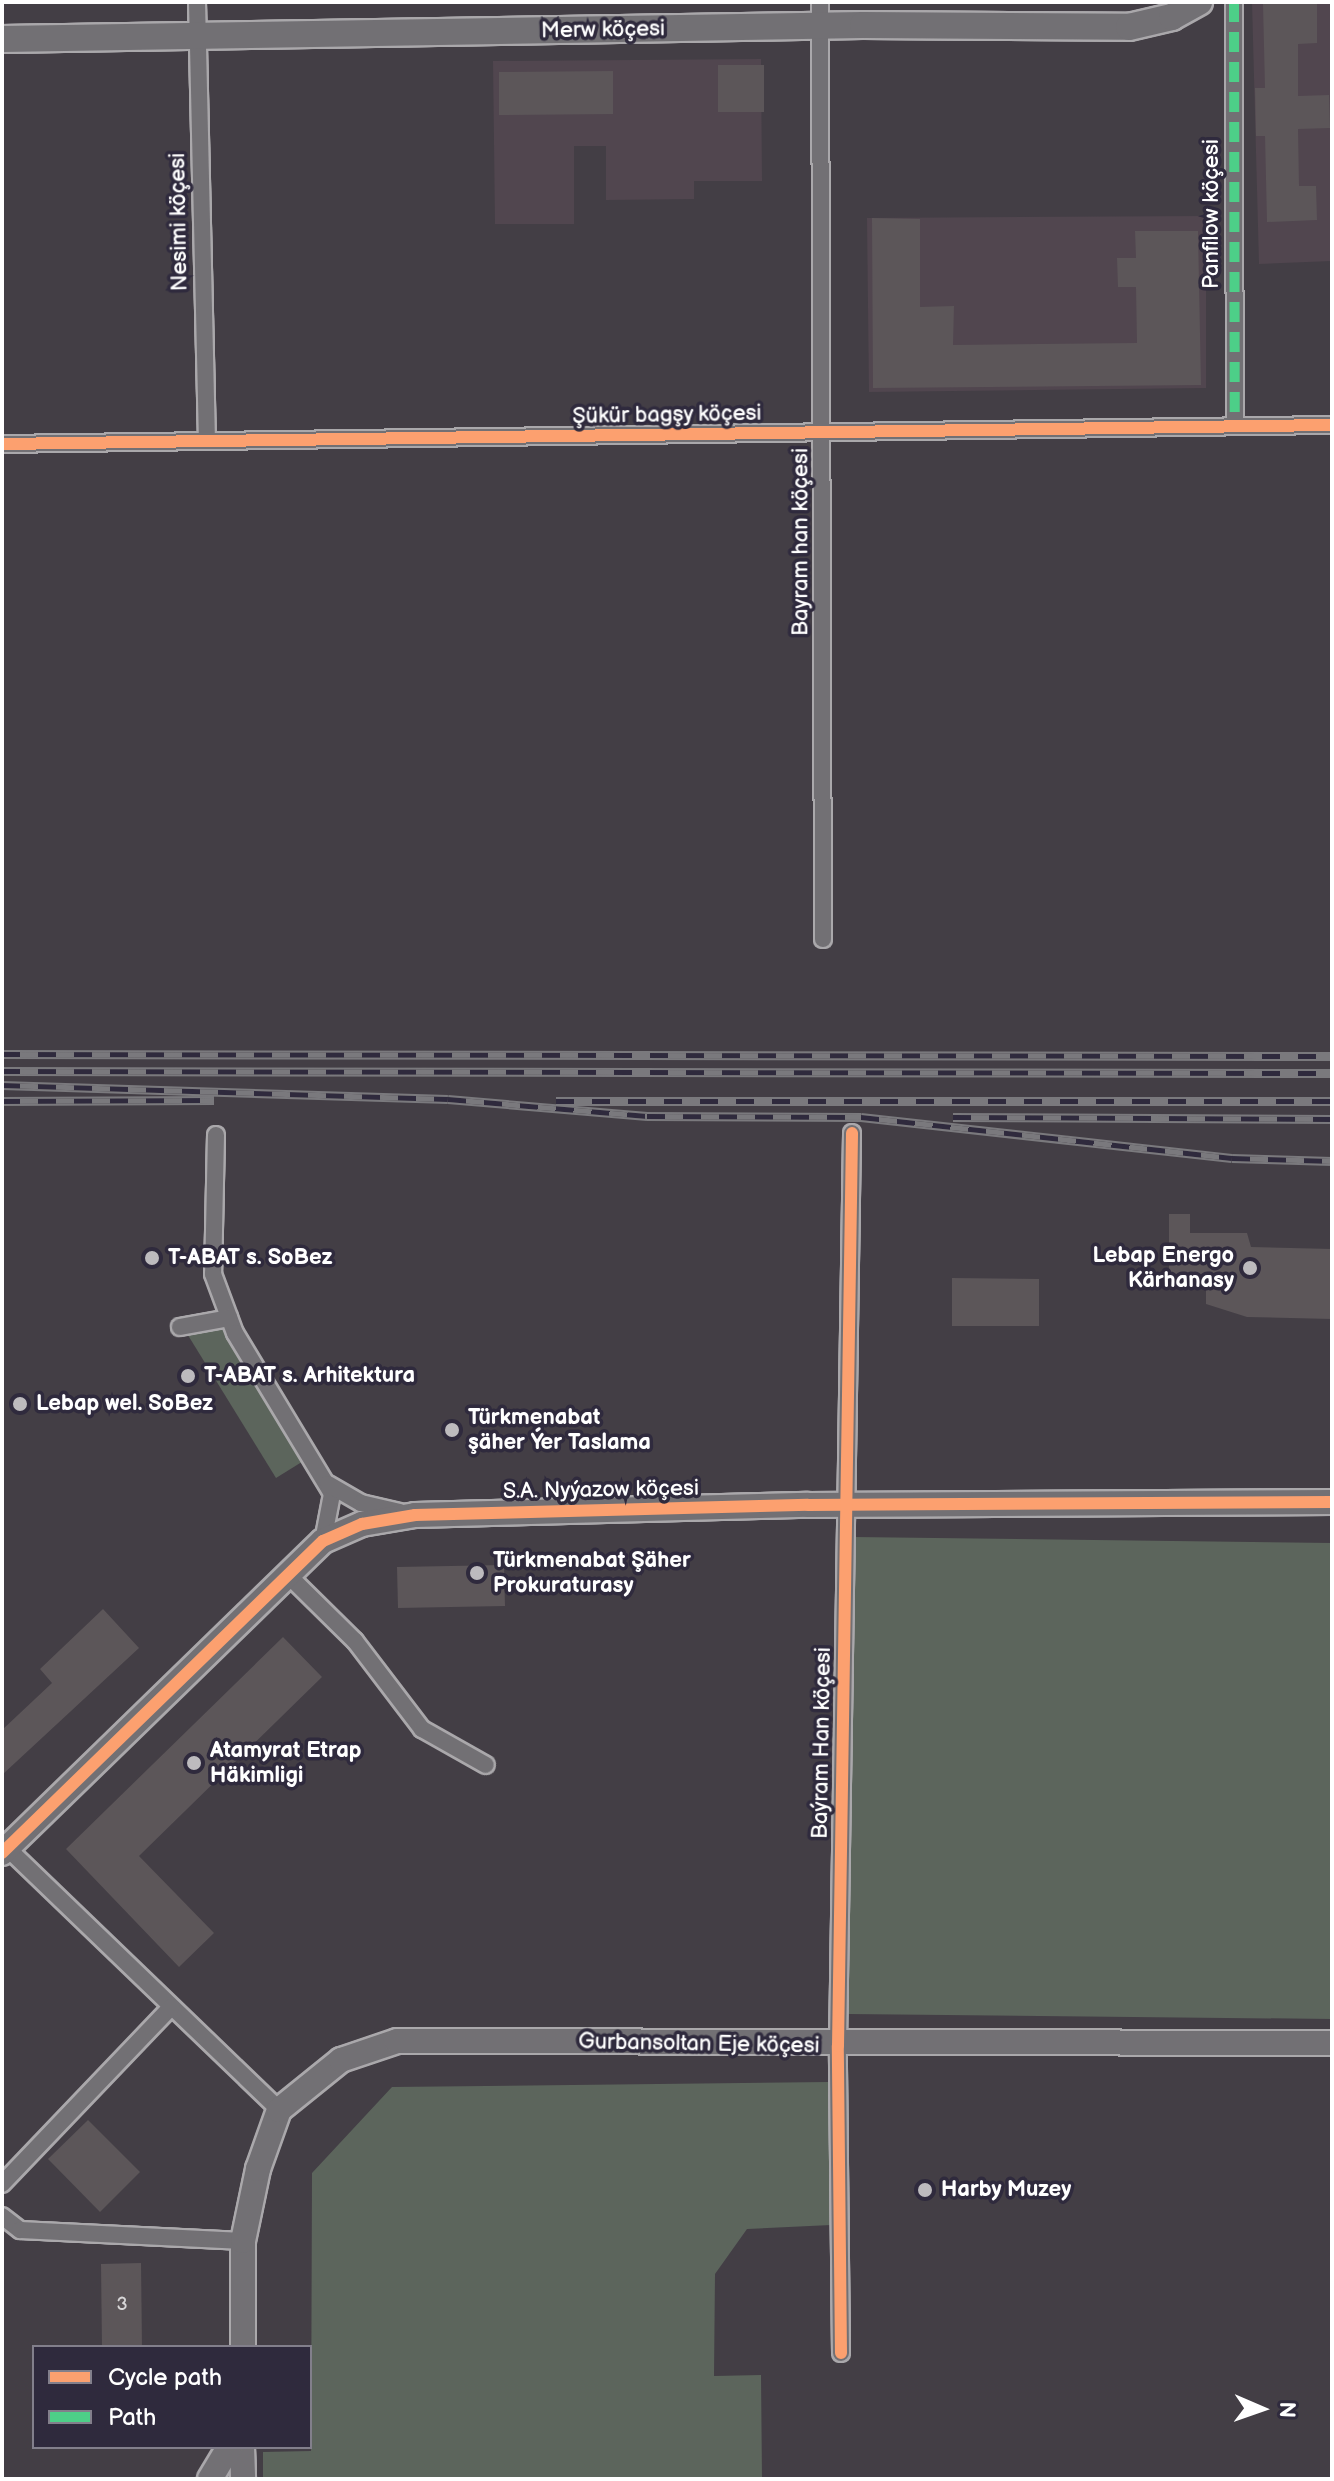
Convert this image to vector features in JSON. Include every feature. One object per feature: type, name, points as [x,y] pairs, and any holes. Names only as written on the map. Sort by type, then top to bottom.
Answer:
[{"type":"main road","name":"Merw köçesi","points":[[2,39],[820,15],[1129,27],[1172,17],[1199,2]]},
{"type":"street","name":"Nesimi köçesi","points":[[197,2],[207,441]]},
{"type":"street","name":"Panfilow köçesi","points":[[1234,2],[1235,426]]},
{"type":"street","name":"Bayram han köçesi","points":[[820,15],[823,939]]},
{"type":"street","name":"Şükür bagşy köçesi","points":[[2,444],[1332,425]]},
{"type":"street","name":"Baýram Han köçesi","points":[[841,2353],[838,2046],[852,1133]]},
{"type":"street","points":[[216,1135],[213,1274],[229,1318],[328,1484],[333,1510],[323,1541]]},
{"type":"street","points":[[180,1327],[229,1318]]},
{"type":"street","points":[[328,1484],[361,1503],[415,1515]]},
{"type":"street","name":"S.A. Nyýazow köçesi","points":[[4,1848],[323,1541],[362,1524],[415,1515],[844,1505],[1332,1502]]},
{"type":"street","points":[[288,1575],[355,1641],[422,1729],[486,1765]]},
{"type":"street","points":[[4,1848],[279,2110],[258,2169],[243,2241],[243,2345]]},
{"type":"street","points":[[2,2184],[171,2007]]},
{"type":"street","name":"Gurbansoltan Eje köçesi","points":[[279,2110],[341,2060],[397,2041],[838,2046],[1332,2043]]},
{"type":"street","points":[[2,2216],[20,2230],[243,2241]]},
{"type":"street","points":[[210,2479],[228,2449]]},
{"type":"street","points":[[242,2449],[243,2479]]},
{"type":"shaded area","points":[[1252,2],[1332,2],[1332,261],[1259,264]]},
{"type":"shaded area","points":[[761,59],[762,181],[694,181],[694,199],[606,200],[606,146],[574,146],[574,224],[495,224],[493,61]]},
{"type":"shaded area","points":[[1206,216],[1206,388],[869,392],[867,218]]},
{"type":"shaded area","points":[[222,1326],[305,1460],[276,1478],[186,1332]]},
{"type":"shaded area","points":[[854,1537],[1332,1543],[1332,2019],[848,2014]]},
{"type":"shaded area","points":[[829,2082],[831,2225],[747,2229],[715,2274],[714,2376],[761,2375],[762,2479],[263,2479],[263,2452],[312,2449],[312,2173],[392,2087]]},
{"type":"building","points":[[1317,3],[1317,43],[1298,44],[1298,96],[1329,95],[1330,128],[1298,129],[1299,186],[1316,186],[1317,220],[1267,222],[1265,136],[1256,136],[1255,88],[1265,88],[1263,4]]},
{"type":"building","points":[[718,65],[764,65],[764,112],[718,112]]},
{"type":"building","points":[[613,71],[613,114],[499,115],[499,72]]},
{"type":"building","points":[[872,218],[920,219],[920,307],[954,306],[953,345],[1137,343],[1136,287],[1118,287],[1117,258],[1136,258],[1135,231],[1198,231],[1201,385],[873,388]]},
{"type":"building","name":"Lebap Energo Kärhanasy","points":[[1169,1214],[1190,1214],[1190,1233],[1247,1233],[1251,1247],[1332,1249],[1332,1319],[1247,1317],[1206,1304],[1206,1287],[1169,1287]]},
{"type":"building","points":[[952,1278],[1039,1279],[1039,1326],[952,1326]]},
{"type":"building","points":[[504,1565],[505,1606],[398,1608],[397,1567]]},
{"type":"building","points":[[103,1609],[139,1648],[2,1775],[2,1730],[52,1683],[40,1669]]},
{"type":"building","name":"Atamyrat Etrap Häkimligi","points":[[283,1637],[322,1677],[139,1856],[214,1933],[179,1967],[66,1849]]},
{"type":"building","points":[[88,2120],[140,2172],[100,2212],[48,2159]]},
{"type":"building","points":[[141,2263],[142,2345],[102,2345],[101,2264]]},
{"type":"railway","points":[[2,1054],[1332,1056]]},
{"type":"railway","points":[[2,1071],[1332,1073]]},
{"type":"railway","points":[[2,1085],[448,1099],[647,1116],[861,1117],[1232,1158],[1332,1161]]},
{"type":"railway","points":[[2,1101],[214,1100]]},
{"type":"railway","points":[[556,1101],[1332,1101]]},
{"type":"railway","points":[[953,1117],[1332,1119]]},
{"type":"marked path","points":[[1234,2],[1235,426]]},
{"type":"cycle path","points":[[2,444],[1332,425]]},
{"type":"cycle path","points":[[841,2353],[838,2046],[852,1133]]},
{"type":"cycle path","points":[[2,1853],[323,1541],[362,1524],[415,1515],[808,1505],[1332,1502]]},
{"type":"place","name":"T-ABAT s. SoBez","points":[[152,1258]]},
{"type":"place","name":"Lebap Energo Kärhanasy","points":[[1250,1268]]},
{"type":"place","name":"T-ABAT s. Arhitektura","points":[[188,1376]]},
{"type":"place","name":"Lebap wel. SoBez","points":[[20,1404]]},
{"type":"place","name":"Türkmenabat şäher Ýer Taslama","points":[[452,1430]]},
{"type":"place","name":"Türkmenabat Şäher Prokuraturasy","points":[[477,1573]]},
{"type":"place","name":"Atamyrat Etrap Häkimligi","points":[[194,1763]]},
{"type":"place","name":"Harby Muzey","points":[[925,2190]]}]
